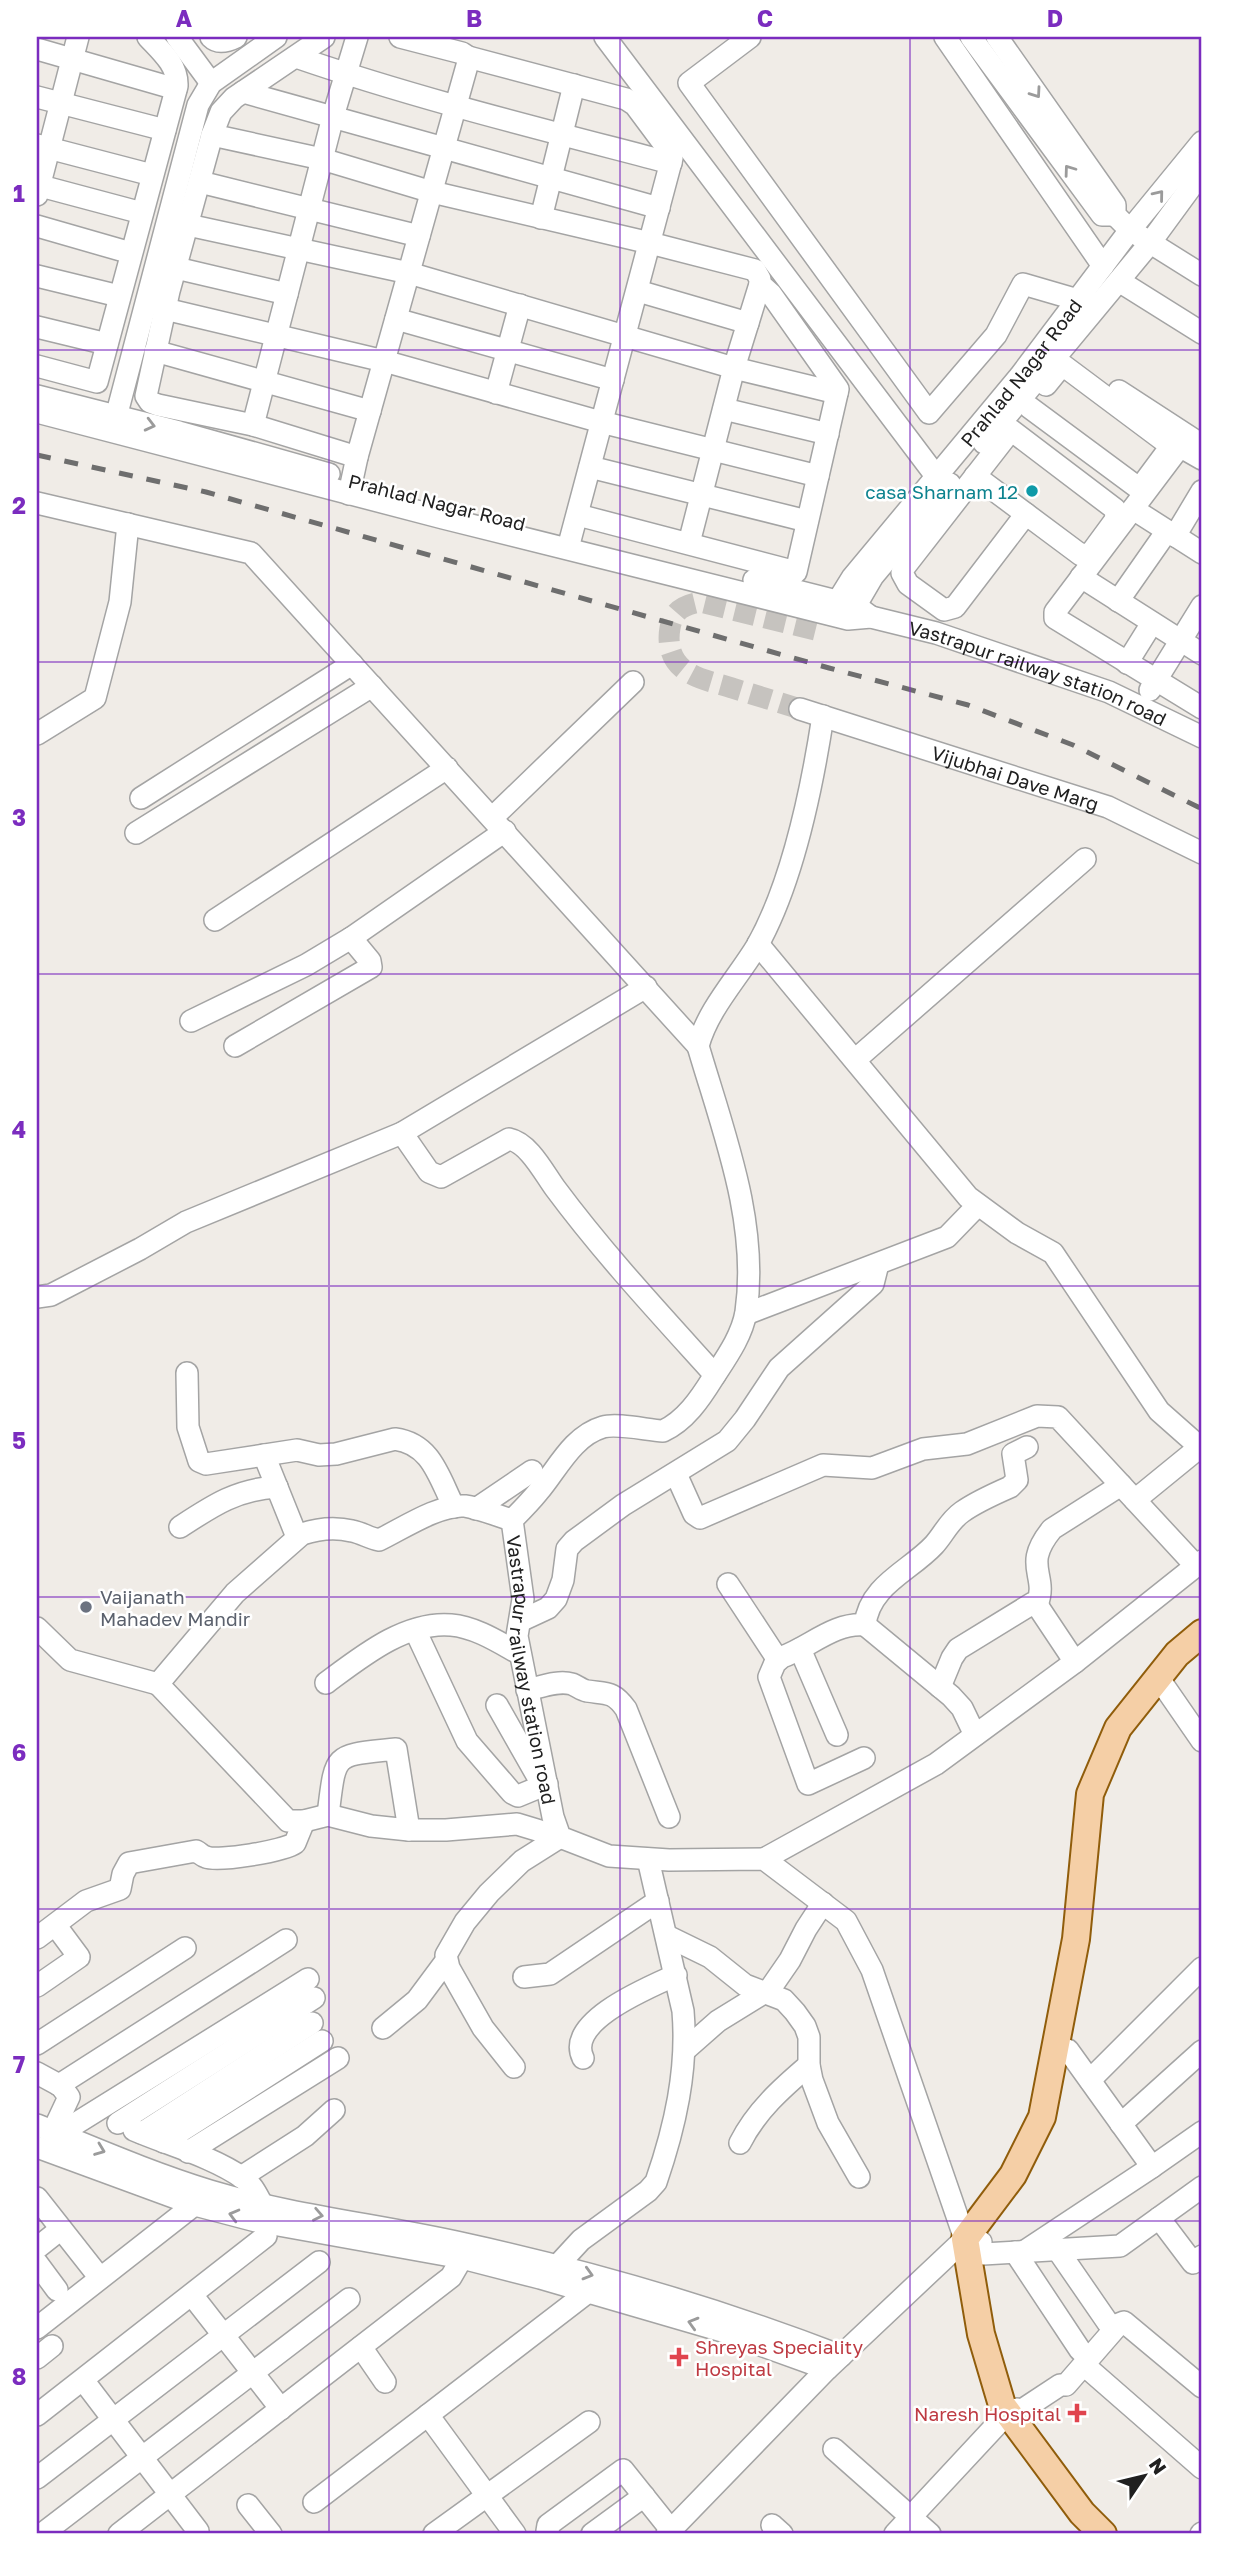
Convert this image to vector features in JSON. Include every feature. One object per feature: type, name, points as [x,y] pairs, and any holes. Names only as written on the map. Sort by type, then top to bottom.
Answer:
[{"type":"main road","points":[[1102,2534],[1082,2513],[1015,2412],[991,2331],[976,2245],[1042,2117],[1076,1939],[1090,1794],[1118,1728],[1177,1654],[1202,1633]]},
{"type":"main road","points":[[976,2245],[1021,2181],[1052,2120],[1068,2050],[1087,1940],[1100,1796],[1127,1734],[1184,1661],[1202,1646]]},
{"type":"main road","points":[[1015,2412],[1090,2507],[1116,2534]]},
{"type":"street","points":[[78,37],[61,103],[43,146],[38,188],[142,213]]},
{"type":"street","points":[[37,366],[97,382],[176,89],[178,75],[148,37]]},
{"type":"street","points":[[177,37],[211,83]]},
{"type":"street","points":[[211,37],[214,40],[227,41],[236,37]]},
{"type":"street","points":[[116,416],[198,105],[211,83],[276,37]]},
{"type":"street","points":[[324,37],[243,92],[221,111],[212,135],[165,309],[146,396],[150,402],[253,425],[357,457]]},
{"type":"street","points":[[253,425],[332,119],[357,37]]},
{"type":"street","points":[[400,37],[631,102],[670,152],[671,163],[627,335],[570,542]]},
{"type":"street","points":[[606,37],[941,484],[1016,418],[1064,366],[1167,443],[1169,449],[1143,484],[1137,487],[1016,418]]},
{"type":"street","points":[[750,37],[689,83],[929,413],[996,335],[1023,284],[1078,300]]},
{"type":"street","points":[[945,37],[1111,273],[1202,333]]},
{"type":"street","points":[[971,37],[1102,215],[1115,215],[1130,230],[1202,275]]},
{"type":"street","points":[[997,37],[1115,205],[1115,215]]},
{"type":"street","points":[[37,48],[176,89]]},
{"type":"street","points":[[296,57],[456,106],[671,163]]},
{"type":"street","points":[[351,487],[468,57]]},
{"type":"street","points":[[541,218],[574,85]]},
{"type":"street","points":[[243,92],[332,119],[659,208]]},
{"type":"street","points":[[37,97],[165,131]]},
{"type":"street","points":[[212,135],[323,159],[432,192],[750,268],[758,275],[760,284],[734,368],[689,543]]},
{"type":"street","name":"Prahlad Nagar Road","points":[[37,412],[351,487],[446,506],[843,615],[852,578],[941,484],[1078,300],[1111,273],[1130,230],[1202,142]]},
{"type":"street","points":[[43,146],[152,175]]},
{"type":"street","points":[[1026,514],[955,607],[944,610],[908,584],[902,573],[1016,418],[1111,273],[1150,243],[1202,172]]},
{"type":"street","points":[[200,182],[419,236]]},
{"type":"street","points":[[188,225],[409,273],[734,368],[837,393]]},
{"type":"street","points":[[37,226],[131,253]]},
{"type":"street","points":[[176,268],[287,294]]},
{"type":"street","points":[[37,276],[119,296]]},
{"type":"street","points":[[579,515],[796,572],[838,389],[771,294],[760,284]]},
{"type":"street","points":[[638,291],[748,323]]},
{"type":"street","points":[[496,393],[520,304]]},
{"type":"street","points":[[165,309],[384,361],[713,452],[818,476]]},
{"type":"street","points":[[396,319],[613,380]]},
{"type":"street","points":[[37,327],[107,344]]},
{"type":"street","points":[[155,351],[370,411]]},
{"type":"street","points":[[1059,352],[1202,445]]},
{"type":"street","name":"Prahlad Nagar Road","points":[[37,396],[116,416],[351,487]]},
{"type":"street","points":[[723,409],[828,435]]},
{"type":"street","points":[[975,476],[1081,555],[1091,553],[1117,515],[1115,509],[1016,418]]},
{"type":"street","points":[[1202,459],[1181,447],[1055,612],[1055,618],[1202,708]]},
{"type":"street","points":[[590,467],[807,521]]},
{"type":"street","points":[[1118,601],[1202,491]]},
{"type":"street","points":[[37,503],[251,553],[698,1046]]},
{"type":"street","points":[[1133,509],[1202,553]]},
{"type":"street","points":[[37,734],[95,698],[120,602],[128,524]]},
{"type":"street","points":[[1081,578],[1202,654]]},
{"type":"street","points":[[1141,707],[1202,606]]},
{"type":"street","name":"Vastrapur railway station road","points":[[843,615],[936,633],[1109,692],[1202,737]]},
{"type":"street","points":[[1127,663],[1152,623]]},
{"type":"street","points":[[141,798],[352,664]]},
{"type":"street","points":[[191,1021],[306,965],[351,938],[498,825],[633,682]]},
{"type":"street","points":[[136,834],[372,686]]},
{"type":"street","points":[[698,1046],[703,1028],[758,944],[783,886],[813,783],[823,716],[800,709]]},
{"type":"street","name":"Vijubhai Dave Marg","points":[[823,716],[1108,807],[1202,853]]},
{"type":"street","points":[[215,920],[447,768]]},
{"type":"street","points":[[855,1060],[1085,859]]},
{"type":"street","points":[[235,1046],[371,967],[370,961],[351,938]]},
{"type":"street","points":[[758,944],[968,1198],[1017,1233],[1053,1253],[1160,1411],[1201,1448],[1128,1492],[1052,1529],[1045,1538],[1036,1555],[1035,1569],[1041,1590],[1037,1605],[1075,1662]]},
{"type":"street","points":[[37,1297],[51,1295],[141,1249],[186,1222],[402,1133],[646,987]]},
{"type":"street","name":"Vastrapur railway station road","points":[[560,1838],[544,1785],[517,1636],[523,1599],[512,1520],[539,1492],[581,1439],[605,1426],[663,1432],[671,1427],[700,1400],[730,1354],[746,1314],[748,1255],[738,1181],[698,1046]]},
{"type":"street","points":[[402,1133],[429,1172],[441,1177],[509,1139],[516,1140],[533,1158],[609,1257],[715,1375]]},
{"type":"street","points":[[746,1314],[947,1237],[978,1205]]},
{"type":"street","points":[[520,1620],[548,1608],[556,1600],[563,1580],[568,1549],[574,1541],[623,1505],[705,1456],[736,1432],[779,1368],[873,1284],[878,1264]]},
{"type":"street","points":[[187,1373],[188,1427],[199,1461],[206,1464],[297,1450],[326,1455],[395,1439],[418,1446],[428,1456],[454,1507]]},
{"type":"street","points":[[37,1628],[70,1660],[158,1684],[288,1821],[304,1821],[328,1815],[371,1826],[409,1830],[517,1824],[609,1856],[648,1859],[764,1859],[936,1764],[1075,1662],[1199,1563],[1058,1417],[1037,1416],[967,1444],[923,1449],[872,1468],[823,1465],[700,1518],[694,1514],[676,1474]]},
{"type":"street","points":[[865,1625],[867,1611],[873,1599],[935,1544],[956,1517],[1010,1487],[1017,1480],[1013,1454],[1027,1447]]},
{"type":"street","points":[[264,1455],[297,1537]]},
{"type":"street","points":[[476,1509],[533,1471]]},
{"type":"street","points":[[180,1527],[218,1502],[261,1488],[277,1487]]},
{"type":"street","points":[[158,1684],[234,1593],[297,1537],[312,1531],[337,1529],[379,1540],[437,1512],[466,1506],[512,1520]]},
{"type":"street","points":[[728,1584],[778,1660]]},
{"type":"street","points":[[940,1687],[958,1649],[1030,1605],[1037,1605]]},
{"type":"street","points":[[864,1758],[808,1784],[770,1683],[771,1669],[778,1660],[839,1627],[852,1623],[865,1625],[940,1687],[962,1709],[975,1735]]},
{"type":"street","points":[[326,1683],[359,1658],[415,1630],[451,1625],[489,1637],[520,1654]]},
{"type":"street","points":[[415,1630],[467,1741],[514,1795],[518,1796],[544,1785],[497,1705]]},
{"type":"street","points":[[800,1649],[838,1735]]},
{"type":"street","points":[[527,1690],[565,1683],[584,1691],[603,1691],[620,1701],[626,1709],[669,1817]]},
{"type":"street","points":[[1164,1686],[1202,1741]]},
{"type":"street","points":[[328,1815],[334,1771],[341,1759],[350,1754],[396,1749],[409,1830]]},
{"type":"street","points":[[37,1938],[86,1901],[120,1889],[122,1874],[129,1863],[196,1851],[206,1858],[235,1857],[279,1850],[295,1843],[304,1821]]},
{"type":"street","points":[[383,2028],[417,2000],[446,1961],[450,1947],[464,1923],[489,1893],[522,1861],[560,1838]]},
{"type":"street","points":[[557,2266],[582,2240],[648,2191],[656,2182],[682,2087],[685,2050],[683,2011],[648,1859]]},
{"type":"street","points":[[764,1859],[846,1921],[872,1970],[976,2245]]},
{"type":"street","points":[[524,1977],[550,1973],[658,1901]]},
{"type":"street","points":[[685,2050],[718,2021],[764,1993],[776,1981],[823,1903]]},
{"type":"street","points":[[37,1986],[79,1957],[56,1926]]},
{"type":"street","points":[[667,1936],[710,1957],[745,1986],[784,2000],[805,2026],[809,2037],[809,2066],[828,2123],[859,2177]]},
{"type":"street","points":[[60,2085],[286,1940]]},
{"type":"street","points":[[37,2044],[185,1948]]},
{"type":"street","points":[[446,1961],[483,2028],[514,2067]]},
{"type":"street","points":[[1090,2080],[1202,1968]]},
{"type":"street","points":[[583,2058],[579,2046],[583,2036],[599,2019],[632,1996],[676,1975]]},
{"type":"street","points":[[50,2130],[93,2113],[311,1988],[118,2123]]},
{"type":"street","points":[[142,2133],[317,2032],[164,2142]]},
{"type":"street","points":[[1068,2050],[1152,2167]]},
{"type":"street","points":[[1121,2124],[1202,2051]]},
{"type":"street","points":[[188,2152],[338,2058]]},
{"type":"street","points":[[740,2143],[767,2103],[809,2066]]},
{"type":"street","points":[[37,2073],[60,2085],[66,2091],[69,2101],[50,2130]]},
{"type":"street","points":[[241,2177],[305,2136],[334,2110]]},
{"type":"street","points":[[93,2113],[241,2177],[253,2187],[262,2204]]},
{"type":"street","points":[[50,2130],[165,2185]]},
{"type":"street","points":[[1020,2251],[1202,2132]]},
{"type":"street","points":[[37,2147],[165,2185],[256,2221],[462,2258],[834,2363]]},
{"type":"street","points":[[165,2185],[170,2223]]},
{"type":"street","points":[[548,2534],[548,2525],[623,2470],[669,2532],[834,2363],[976,2245],[1020,2251],[1120,2246],[1202,2187]]},
{"type":"street","points":[[37,2198],[100,2278]]},
{"type":"street","points":[[37,2328],[203,2198],[262,2204],[463,2243],[557,2266],[709,2308],[834,2363]]},
{"type":"street","points":[[1159,2218],[1199,2264]]},
{"type":"street","points":[[37,2248],[61,2229]]},
{"type":"street","points":[[37,2415],[266,2236]]},
{"type":"street","points":[[1057,2249],[1108,2323]]},
{"type":"street","points":[[1020,2251],[1082,2358],[1202,2468]]},
{"type":"street","points":[[119,2534],[451,2277],[462,2258]]},
{"type":"street","points":[[37,2478],[319,2262]]},
{"type":"street","points":[[37,2263],[57,2290]]},
{"type":"street","points":[[314,2502],[589,2292]]},
{"type":"street","points":[[191,2295],[281,2409]]},
{"type":"street","points":[[41,2534],[251,2371],[349,2299]]},
{"type":"street","points":[[895,2534],[1015,2412],[1060,2385],[1066,2385],[1082,2358],[1119,2324],[1124,2322],[1202,2387]]},
{"type":"street","points":[[361,2347],[386,2382]]},
{"type":"street","points":[[83,2380],[198,2530]]},
{"type":"street","points":[[428,2415],[515,2534]]},
{"type":"street","points":[[434,2534],[589,2422]]},
{"type":"street","points":[[834,2449],[930,2534]]},
{"type":"street","points":[[592,2534],[644,2496]]},
{"type":"street","points":[[248,2505],[271,2534]]},
{"type":"tunnel","points":[[800,709],[708,681],[686,671],[671,652],[671,622],[680,609],[700,602],[819,631]]},
{"type":"railway","points":[[37,455],[206,492],[968,705],[1073,745],[1202,809]]},
{"type":"place","name":"casa Sharnam 12","points":[[1032,491]]},
{"type":"place","name":"Vaijanath Mahadev Mandir","points":[[86,1607]]},
{"type":"place","name":"Shreyas Speciality Hospital","points":[[679,2357]]},
{"type":"place","name":"Naresh Hospital","points":[[1077,2413]]}]
